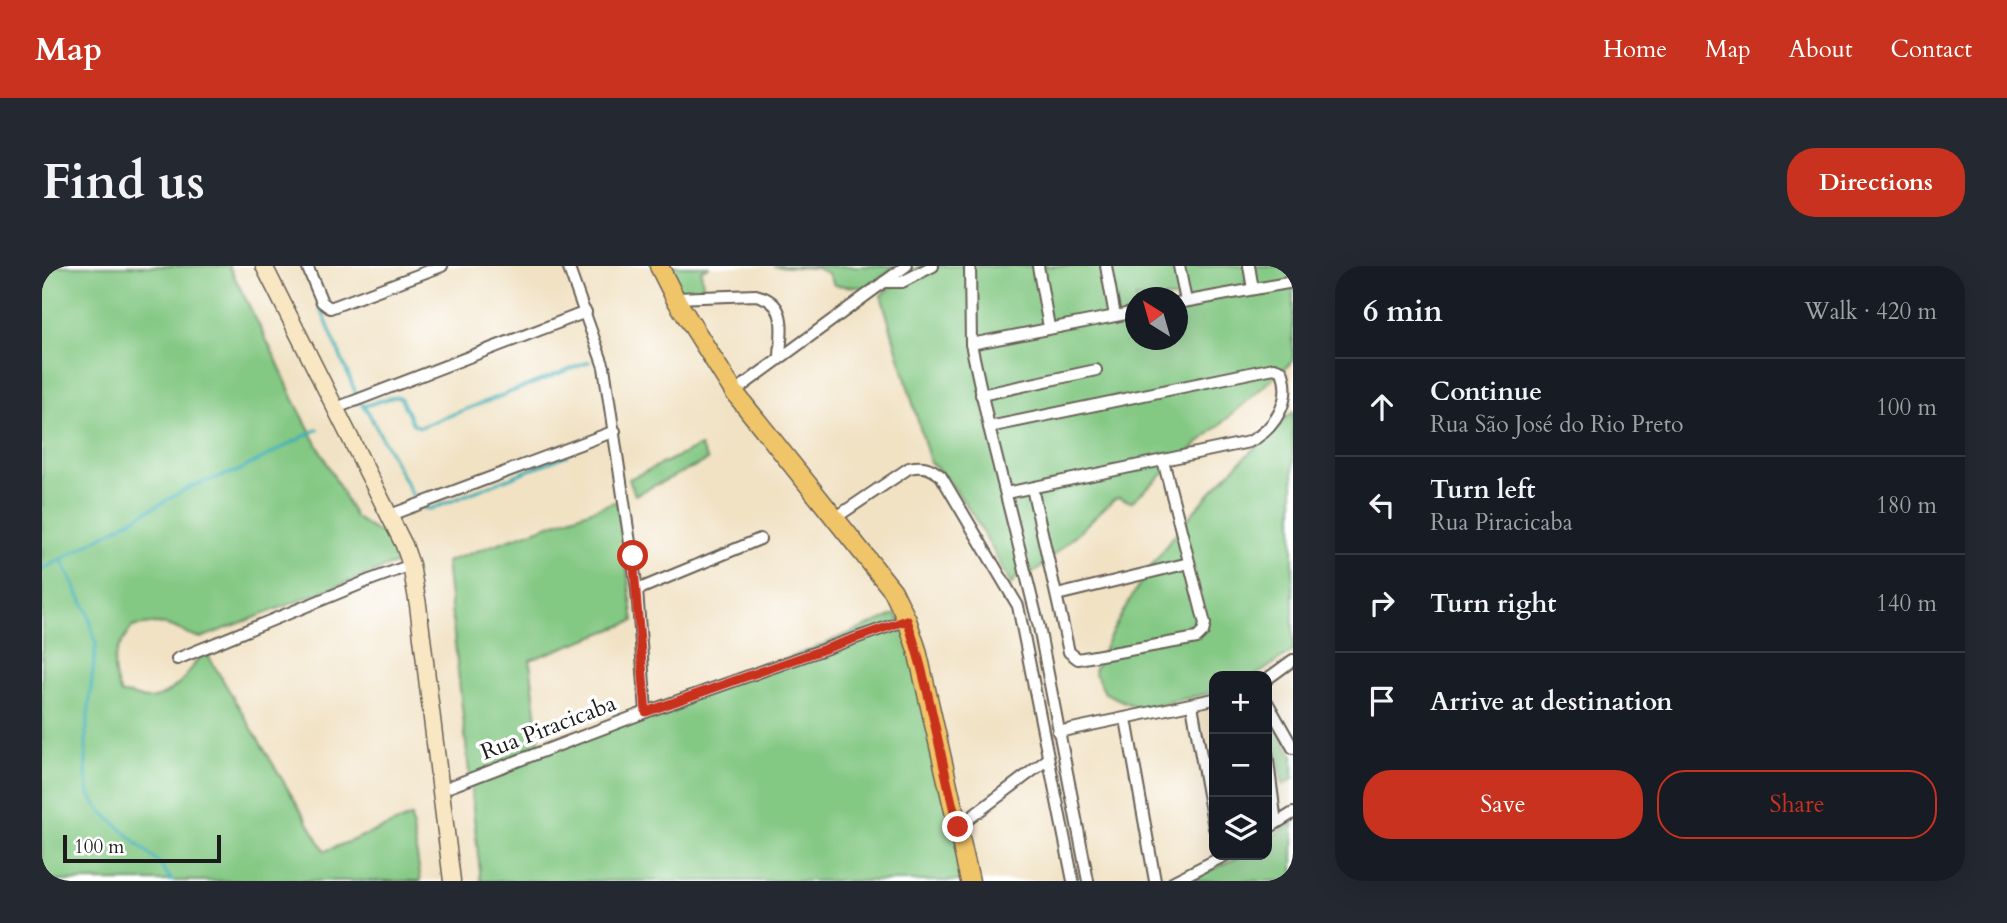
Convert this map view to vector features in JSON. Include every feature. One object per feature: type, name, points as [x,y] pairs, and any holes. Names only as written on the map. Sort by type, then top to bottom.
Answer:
[{"type":"main road","points":[[264,266],[390,515],[411,565],[452,881]]},
{"type":"main road","points":[[659,266],[675,298],[734,392],[893,591],[917,650],[970,881]]},
{"type":"street","points":[[307,266],[322,302],[330,307],[442,266]]},
{"type":"street","points":[[568,266],[604,367],[637,590],[646,712]]},
{"type":"street","points":[[734,392],[906,266]]},
{"type":"street","points":[[884,282],[902,282],[933,266]]},
{"type":"street","points":[[970,266],[971,344],[981,395],[1039,626],[1088,881]]},
{"type":"street","points":[[1038,266],[1049,327]]},
{"type":"street","points":[[1106,266],[1115,316]]},
{"type":"street","points":[[1179,266],[1181,287]]},
{"type":"street","points":[[1249,266],[1253,289]]},
{"type":"street","points":[[1188,301],[1293,282]]},
{"type":"street","points":[[675,298],[756,295],[767,298],[774,303],[782,318],[780,357]]},
{"type":"street","points":[[336,408],[586,312]]},
{"type":"street","points":[[971,344],[1125,314]]},
{"type":"street","points":[[989,427],[1274,368],[1282,371],[1287,390],[1287,400],[1282,411],[1260,436],[1249,442],[1006,493]]},
{"type":"street","points":[[981,395],[1096,370]]},
{"type":"street","points":[[390,515],[615,431]]},
{"type":"street","points":[[1032,488],[1069,652],[1078,659],[1197,638],[1203,632],[1205,624],[1163,460]]},
{"type":"street","points":[[835,518],[909,468],[921,466],[932,469],[941,476],[1018,606],[1039,626]]},
{"type":"street","points":[[637,590],[760,539]]},
{"type":"street","points":[[1057,595],[1189,563]]},
{"type":"street","points":[[177,659],[358,584],[411,565]]},
{"type":"street","points":[[1018,606],[1073,881]]},
{"type":"street","name":"Rua Piracicaba","points":[[441,790],[646,712],[907,620]]},
{"type":"street","points":[[1272,676],[1293,660]]},
{"type":"street","points":[[1058,732],[1209,700]]},
{"type":"street","points":[[1192,705],[1209,800]]},
{"type":"street","points":[[1272,711],[1293,747]]},
{"type":"street","points":[[1126,719],[1155,881]]},
{"type":"street","points":[[958,827],[1048,759]]},
{"type":"street","points":[[1272,826],[1293,813]]},
{"type":"street","points":[[1174,881],[1213,860]]},
{"type":"green space","points":[[42,266],[229,266],[355,517],[377,532],[395,531],[400,562],[201,638],[163,624],[132,627],[117,652],[114,666],[121,694],[144,699],[154,698],[167,693],[179,683],[206,652],[325,851],[411,817],[421,881],[42,881]]},
{"type":"green space","points":[[661,266],[710,266],[701,270],[704,294],[675,291]]},
{"type":"green space","points":[[773,266],[896,266],[867,288],[835,285],[828,273],[816,268]]},
{"type":"green space","points":[[918,266],[1293,266],[1293,361],[1131,502],[1119,497],[1114,499],[1038,570],[1031,573],[1022,570],[1011,585],[965,503],[930,462],[881,295]]},
{"type":"green space","points":[[1293,412],[1293,651],[1263,671],[1209,671],[1209,693],[1140,709],[1105,693],[1094,671],[1139,584],[1197,508]]},
{"type":"green space","points":[[700,446],[708,460],[635,495],[629,479]]},
{"type":"green space","points":[[617,501],[634,621],[530,660],[540,748],[777,663],[896,614],[920,657],[970,881],[481,881],[446,562]]},
{"type":"green space","points":[[1279,731],[1293,756],[1293,779],[1283,785],[1273,733]]},
{"type":"green space","points":[[1293,823],[1293,881],[1189,881],[1232,860],[1272,860],[1272,836]]},
{"type":"waterway","points":[[319,304],[359,401],[368,412],[417,503],[423,508],[431,509],[567,455]]},
{"type":"waterway","points":[[363,406],[400,397],[413,424],[420,427],[589,362]]},
{"type":"waterway","points":[[42,570],[192,486],[238,471],[318,429]]},
{"type":"waterway","points":[[61,559],[88,613],[96,644],[86,734],[89,794],[99,809],[159,863],[172,881]]},
{"type":"route","points":[[633,556],[646,712],[907,620],[917,650],[958,827]]}]
